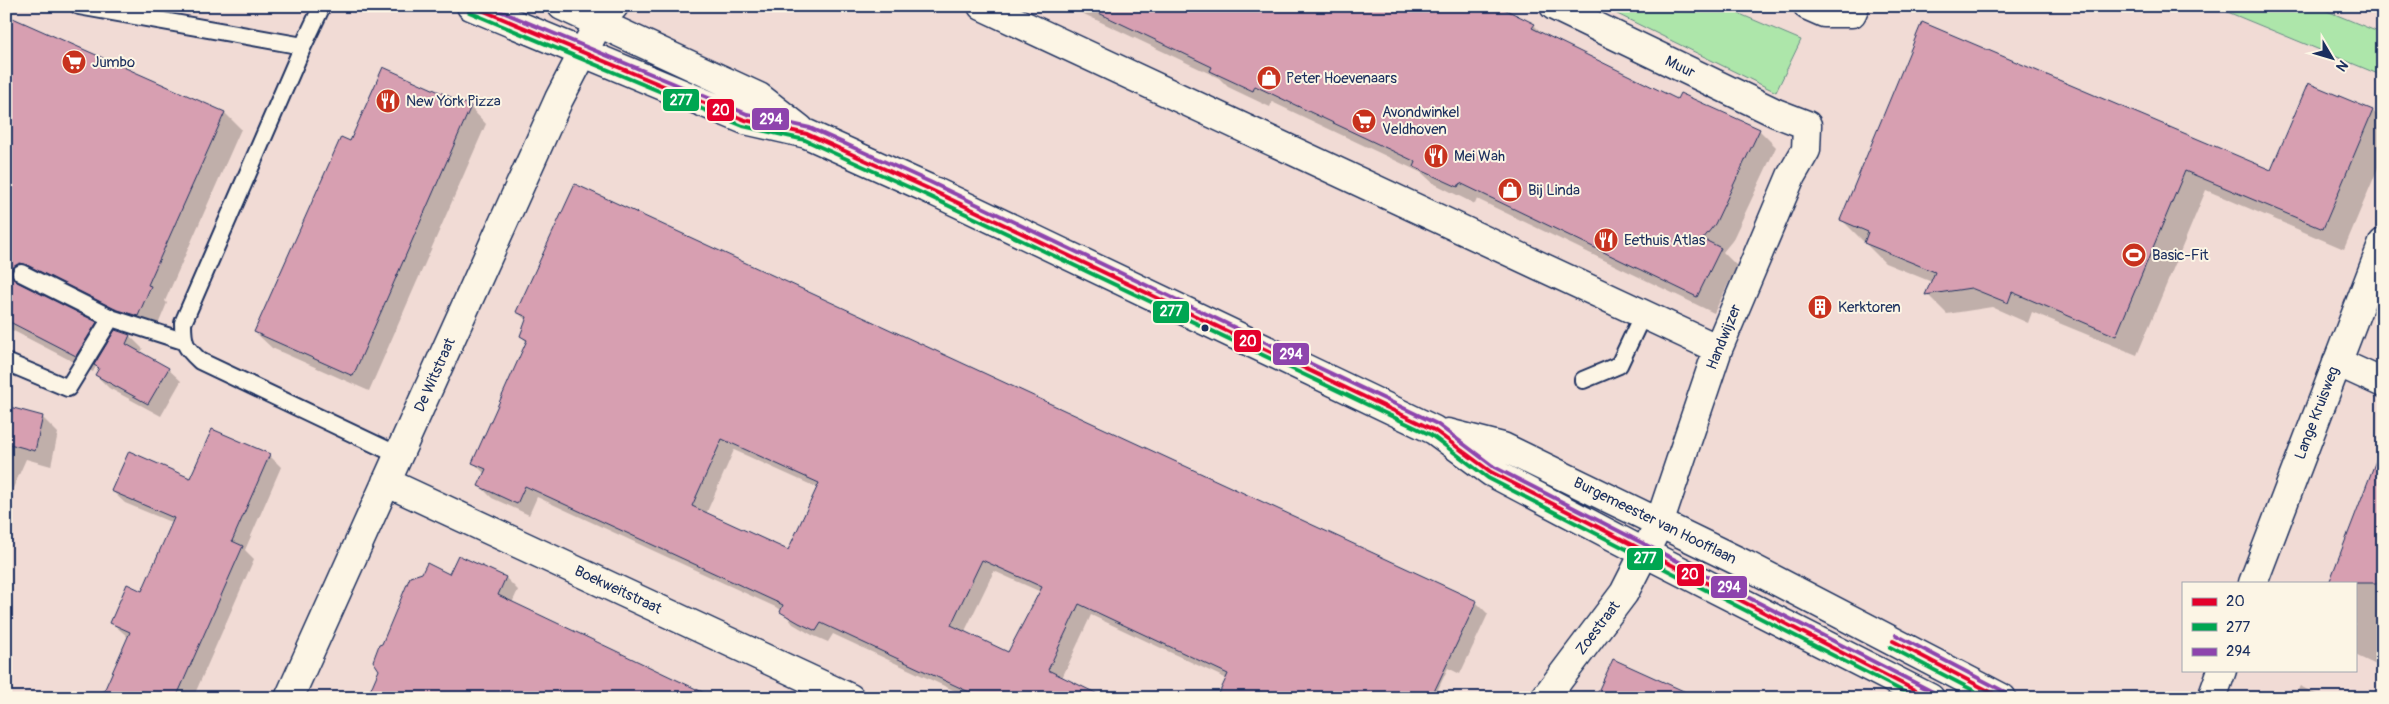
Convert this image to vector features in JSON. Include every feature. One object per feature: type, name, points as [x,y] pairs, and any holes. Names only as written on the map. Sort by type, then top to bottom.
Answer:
[{"type":"street","name":"Burgemeester van Hoofflaan","points":[[472,6],[745,120],[807,134],[936,192],[1434,430],[1492,472],[1645,553],[1930,698]]},
{"type":"street","name":"Burgemeester van Hoofflaan","points":[[562,6],[606,15],[759,97],[807,134]]},
{"type":"street","points":[[982,6],[1718,349]]},
{"type":"street","name":"Muur","points":[[1554,6],[1776,113],[1807,125]]},
{"type":"street","points":[[1808,6],[1824,13],[1854,10]]},
{"type":"street","name":"De Witstraat","points":[[289,698],[559,99],[582,52],[606,15]]},
{"type":"street","name":"Handwijzer","points":[[1645,553],[1659,524],[1718,349],[1791,176],[1806,150],[1807,125]]},
{"type":"street","name":"Lange Kruisweg","points":[[2253,582],[2383,243]]},
{"type":"street","points":[[2337,362],[2383,383]]},
{"type":"street","name":"Burgemeester van Hoofflaan","points":[[1434,430],[1503,447],[1746,565],[2002,698]]},
{"type":"street","name":"Boekweitstraat","points":[[386,482],[850,698]]},
{"type":"street","name":"Zoestraat","points":[[1544,698],[1624,593],[1645,553]]},
{"type":"street","points":[[2212,698],[2221,672]]},
{"type":"lane","points":[[79,6],[304,46]]},
{"type":"lane","points":[[322,6],[183,324],[183,341],[188,351],[200,361],[398,455]]},
{"type":"lane","points":[[21,273],[111,318],[183,341]]},
{"type":"lane","points":[[1583,380],[1619,365],[1643,314]]},
{"type":"lane","points":[[6,362],[68,388],[111,318]]},
{"type":"green space","points":[[1601,6],[1721,6],[1801,40],[1776,92]]},
{"type":"green space","points":[[2213,6],[2315,6],[2383,34],[2383,76]]},
{"type":"building","points":[[1084,6],[1498,6],[1535,24],[1532,28],[1677,99],[1680,93],[1760,129],[1715,224],[1703,239],[1721,248],[1697,297],[1460,183],[1458,187],[1414,167],[1416,162],[1255,86],[1253,91],[1210,71],[1212,67]]},
{"type":"building","points":[[6,15],[225,112],[148,285],[151,286],[138,316],[115,309],[25,264],[20,263],[12,268],[11,274],[17,282],[97,322],[76,356],[6,320]]},
{"type":"building","points":[[1922,22],[2271,170],[2308,83],[2373,110],[2323,229],[2185,171],[2116,336],[2012,292],[2008,303],[1971,288],[1925,295],[1935,272],[1864,243],[1868,232],[1840,220]]},
{"type":"building","points":[[383,67],[471,106],[353,376],[254,332],[341,137],[350,141]]},
{"type":"building","points":[[575,184],[1477,601],[1431,698],[1217,698],[1228,674],[1079,604],[1048,670],[1106,698],[982,698],[821,623],[816,631],[780,612],[783,605],[525,486],[517,504],[478,486],[486,469],[472,463],[527,340],[520,336],[527,317],[516,312]],"holes":[[[722,439],[819,483],[788,550],[692,506]],[[982,560],[1042,587],[1008,652],[951,625]]]},
{"type":"building","points":[[115,330],[130,335],[126,344],[169,368],[148,404],[95,375],[99,368],[94,365]]},
{"type":"building","points":[[6,406],[43,416],[35,451],[6,443]]},
{"type":"building","points":[[212,429],[270,454],[232,541],[243,546],[176,698],[101,698],[130,632],[110,623],[127,584],[142,591],[174,518],[111,491],[129,451],[190,478]]},
{"type":"building","points":[[2380,450],[2383,450],[2383,583],[2329,582]]},
{"type":"building","points":[[458,555],[506,577],[498,595],[715,698],[367,698],[379,670],[373,661],[410,577],[422,573],[427,563],[449,574]]},
{"type":"building","points":[[1613,659],[1699,698],[1595,698]]},
{"type":"transit line","name":"20","points":[[472,6],[745,120],[807,134],[927,188],[1434,430],[1491,472],[1930,698]]},
{"type":"transit line","name":"294","points":[[488,6],[747,114],[810,128],[930,182],[1437,424],[1494,467],[1933,692]]},
{"type":"transit line","name":"277","points":[[469,12],[743,126],[805,140],[924,194],[1431,435],[1488,478],[1916,698]]},
{"type":"transit line","name":"294","points":[[1896,635],[2005,692]]},
{"type":"transit line","name":"20","points":[[1893,641],[2002,698]]},
{"type":"transit line","name":"277","points":[[1890,647],[1988,698]]},
{"type":"place","name":"Jumbo","points":[[74,62]]},
{"type":"place","name":"Peter Hoevenaars","points":[[1269,78]]},
{"type":"place","name":"New York Pizza","points":[[388,101]]},
{"type":"place","name":"Avondwinkel Veldhoven","points":[[1364,121]]},
{"type":"place","name":"Mei Wah","points":[[1436,156]]},
{"type":"place","name":"Bij Linda","points":[[1510,190]]},
{"type":"place","name":"Eethuis Atlas","points":[[1606,240]]},
{"type":"place","name":"Basic-Fit","points":[[2134,255]]},
{"type":"place","name":"Kerktoren","points":[[1820,307]]}]
